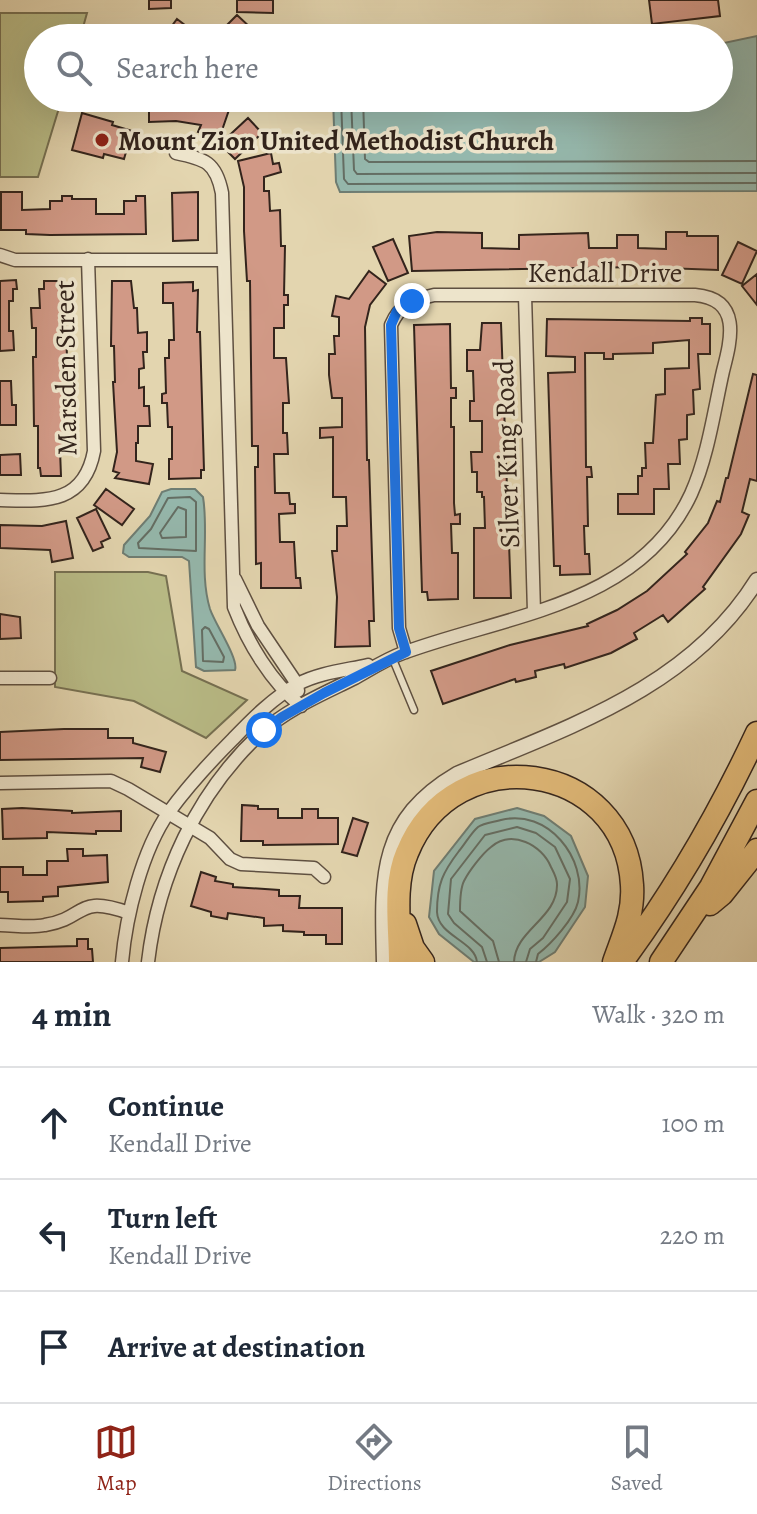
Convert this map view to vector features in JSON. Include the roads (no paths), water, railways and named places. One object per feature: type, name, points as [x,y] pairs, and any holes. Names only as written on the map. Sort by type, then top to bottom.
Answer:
[{"type":"highway","points":[[621,962],[646,929],[707,831],[757,733]]},
{"type":"highway","points":[[400,962],[401,872],[422,824],[436,806],[467,786],[491,778],[528,776],[576,791],[604,814],[625,848],[632,884],[631,910],[626,935],[614,962]]},
{"type":"highway","points":[[661,962],[693,916],[757,801]]},
{"type":"highway","points":[[693,916],[722,894],[757,850]]},
{"type":"highway","points":[[400,900],[406,931],[423,962]]},
{"type":"street","points":[[176,153],[210,164],[218,175],[222,193],[234,607],[243,630],[285,693],[301,706]]},
{"type":"street","points":[[0,255],[15,260],[222,260]]},
{"type":"street","name":"Marsden Street","points":[[0,500],[43,501],[60,497],[77,487],[91,467],[94,451],[88,259]]},
{"type":"street","name":"Kendall Drive","points":[[148,962],[155,917],[170,871],[190,826],[210,791],[235,758],[264,730],[301,706],[406,652],[574,600],[608,583],[667,531],[691,494],[707,441],[732,333],[727,313],[706,296],[434,295],[412,301],[397,311],[391,325],[399,628],[406,652]]},
{"type":"street","name":"Silver King Road","points":[[525,295],[534,612]]},
{"type":"street","points":[[233,575],[258,626],[297,684],[301,706]]},
{"type":"street","points":[[384,962],[386,863],[399,828],[420,801],[457,774],[606,710],[651,687],[719,631],[757,580]]},
{"type":"street","name":"Kendall Drive","points":[[122,962],[129,913],[144,863],[167,815],[212,759],[252,719],[297,684],[390,659]]},
{"type":"street","points":[[0,678],[50,678]]},
{"type":"street","points":[[0,783],[111,781],[210,838],[230,859],[241,864],[314,868],[324,877]]},
{"type":"street","points":[[0,925],[45,925],[93,904],[129,913]]},
{"type":"lane","points":[[390,659],[414,710]]},
{"type":"water","points":[[757,36],[757,191],[340,192],[336,182],[334,112],[733,112],[733,41]]},
{"type":"water","points":[[195,489],[203,497],[207,595],[235,670],[204,671],[196,667],[189,561],[182,557],[129,557],[123,553],[124,545],[150,516],[162,492]]},
{"type":"water","points":[[517,808],[544,816],[571,836],[588,876],[585,907],[555,952],[539,962],[474,962],[439,934],[429,917],[434,871],[475,819]]},
{"type":"place","name":"Mount Zion United Methodist Church","points":[[102,140]]}]
